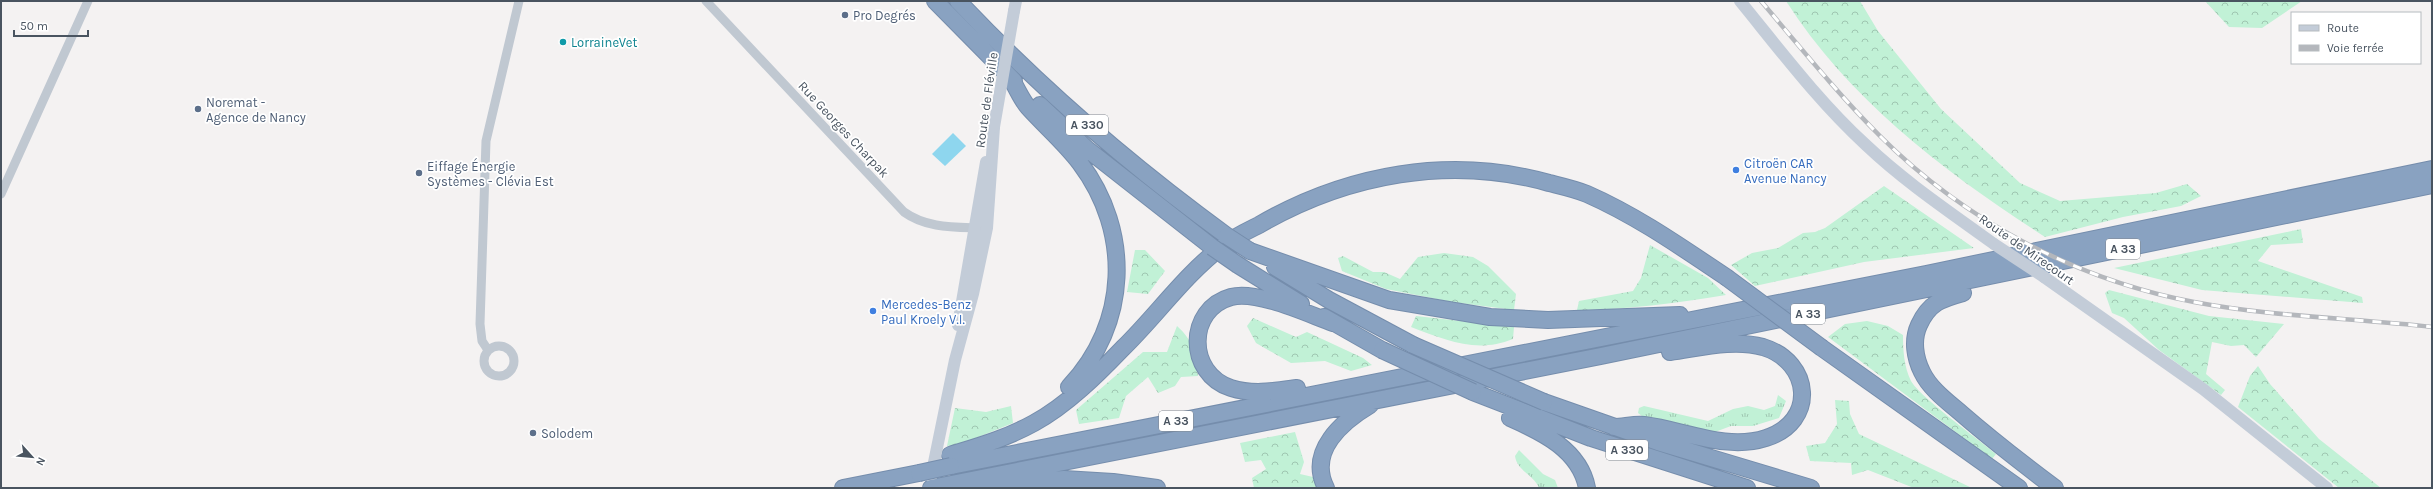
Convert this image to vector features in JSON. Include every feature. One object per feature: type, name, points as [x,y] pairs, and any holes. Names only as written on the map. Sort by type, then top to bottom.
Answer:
[{"type":"highway","name":"A 330","points":[[935,1],[1012,79],[1087,149],[1212,247],[1238,265],[1333,323],[1382,350],[1473,392],[1503,409],[1656,460],[1747,488]]},
{"type":"highway","name":"A 330","points":[[958,1],[1100,136],[1147,176],[1227,236],[1329,300],[1413,345],[1544,402],[1614,427],[1811,488]]},
{"type":"highway","points":[[1012,79],[1027,106],[1080,162],[1090,177],[1104,204],[1116,253],[1116,292],[1104,335],[1082,372],[1035,422]]},
{"type":"highway","points":[[950,461],[1035,422],[1074,395],[1124,348],[1188,278],[1224,245],[1278,214],[1349,184],[1403,173],[1451,168],[1519,174],[1586,193],[1650,226],[1726,277],[1822,348],[2019,488]]},
{"type":"highway","name":"A 33","points":[[843,488],[950,461],[1400,378],[1729,313],[2432,169]]},
{"type":"highway","name":"A 33","points":[[930,488],[1601,356],[2432,185]]},
{"type":"highway","points":[[1250,251],[1389,300],[1490,317],[1548,320],[1729,313]]},
{"type":"highway","points":[[2016,271],[1994,285],[1943,298],[1925,311],[1916,330],[1915,353],[1922,373],[1935,390],[1994,441],[2055,488]]},
{"type":"highway","points":[[1333,323],[1273,301],[1247,297],[1231,297],[1211,309],[1200,326],[1197,345],[1201,364],[1211,376],[1230,388],[1252,393],[1400,378]]},
{"type":"highway","points":[[1601,356],[1637,357],[1730,344],[1750,345],[1774,351],[1790,362],[1796,370],[1802,386],[1803,396],[1796,416],[1783,430],[1766,438],[1730,442],[1643,425],[1614,427]]},
{"type":"highway","points":[[1326,488],[1323,476],[1322,459],[1333,433],[1344,422],[1378,400]]},
{"type":"highway","points":[[1503,409],[1566,450],[1579,465],[1587,488]]},
{"type":"highway","points":[[972,488],[1064,479],[1113,482],[1157,488]]},
{"type":"main road","name":"Route de Mirecourt","points":[[1740,1],[1834,113],[1866,145],[1909,183],[2203,389],[2327,488]]},
{"type":"main road","name":"Route de Fléville","points":[[930,488],[955,360],[959,317],[981,228],[992,175],[992,142],[994,126],[1015,6]]},
{"type":"street","points":[[1,194],[88,1]]},
{"type":"street","points":[[488,350],[482,341],[480,324],[486,141],[519,1]]},
{"type":"street","name":"Rue Georges Charpak","points":[[706,1],[904,212],[922,223],[981,228]]},
{"type":"green space","points":[[1786,1],[1860,1],[1878,31],[1941,109],[2020,183],[2060,201],[2156,193],[2187,184],[2201,196],[2181,206],[2123,217],[2045,237],[2008,213],[1936,161],[1870,103],[1811,37]]},
{"type":"green space","points":[[2205,1],[2302,1],[2262,28],[2229,27]]},
{"type":"green space","points":[[1884,186],[1974,248],[1864,262],[1755,286],[1731,265],[1752,253],[1778,248],[1803,233],[1815,232],[1825,228]]},
{"type":"green space","points":[[2301,229],[2303,243],[2271,245],[2258,261],[2362,297],[2363,303],[2202,290],[2114,268]]},
{"type":"green space","points":[[1650,245],[1708,278],[1726,295],[1652,306],[1577,310],[1579,301],[1633,291],[1641,278]]},
{"type":"green space","points":[[1135,250],[1145,250],[1165,271],[1148,294],[1127,292]]},
{"type":"green space","points":[[1444,253],[1473,257],[1488,266],[1516,294],[1514,310],[1452,302],[1386,289],[1342,271],[1338,258],[1343,256],[1373,272],[1384,272],[1400,279],[1418,257]]},
{"type":"green space","points":[[2109,290],[2209,316],[2284,324],[2256,357],[2244,345],[2231,346],[2212,342],[2206,374],[2225,390],[2221,395],[2159,350],[2124,318],[2112,313],[2105,293]]},
{"type":"green space","points":[[1416,316],[1514,327],[1513,339],[1486,345],[1461,344],[1411,327]]},
{"type":"green space","points":[[1253,318],[1296,337],[1307,332],[1363,358],[1372,365],[1351,371],[1325,361],[1291,363],[1256,343],[1247,326]]},
{"type":"green space","points":[[1867,321],[1888,326],[1903,335],[1905,364],[1911,381],[1916,388],[1937,407],[1996,454],[1992,459],[1828,337],[1845,324]]},
{"type":"green space","points":[[1177,326],[1187,337],[1193,348],[1198,376],[1181,377],[1175,386],[1158,393],[1148,377],[1126,396],[1119,418],[1079,424],[1076,410],[1143,352],[1167,352]]},
{"type":"green space","points":[[2258,366],[2270,384],[2319,439],[2381,488],[2339,488],[2238,407],[2250,376]]},
{"type":"green space","points":[[1778,395],[1786,401],[1779,418],[1753,426],[1731,426],[1715,432],[1647,420],[1638,413],[1639,408],[1644,406],[1708,421],[1733,409],[1748,406],[1764,410],[1775,406]]},
{"type":"green space","points":[[1835,400],[1849,401],[1850,414],[1859,434],[1972,488],[1914,488],[1868,470],[1852,475],[1851,463],[1810,461],[1806,446],[1825,443],[1837,424]]},
{"type":"green space","points":[[1011,406],[1013,423],[961,444],[947,446],[955,408],[986,412]]},
{"type":"green space","points":[[1295,432],[1304,462],[1300,474],[1313,477],[1317,488],[1254,488],[1252,478],[1266,469],[1261,460],[1245,462],[1240,443]]},
{"type":"green space","points":[[1519,450],[1543,474],[1555,480],[1558,488],[1539,488],[1516,461],[1515,456]]},
{"type":"water","points":[[953,133],[966,146],[945,166],[932,154]]},
{"type":"railway","points":[[1761,1],[1849,104],[1913,167],[1948,195],[2025,243],[2108,279],[2150,292],[2194,302],[2253,311],[2432,327]]},
{"type":"place","name":"Pro Degrés","points":[[845,15]]},
{"type":"place","name":"LorraineVet","points":[[563,42]]},
{"type":"place","name":"Noremat - Agence de Nancy","points":[[198,109]]},
{"type":"place","name":"Citroën CAR Avenue Nancy","points":[[1736,170]]},
{"type":"place","name":"Eiffage Énergie Systèmes - Clévia Est","points":[[419,173]]},
{"type":"place","name":"Mercedes-Benz Paul Kroely V.I.","points":[[873,311]]},
{"type":"place","name":"Solodem","points":[[533,433]]}]
